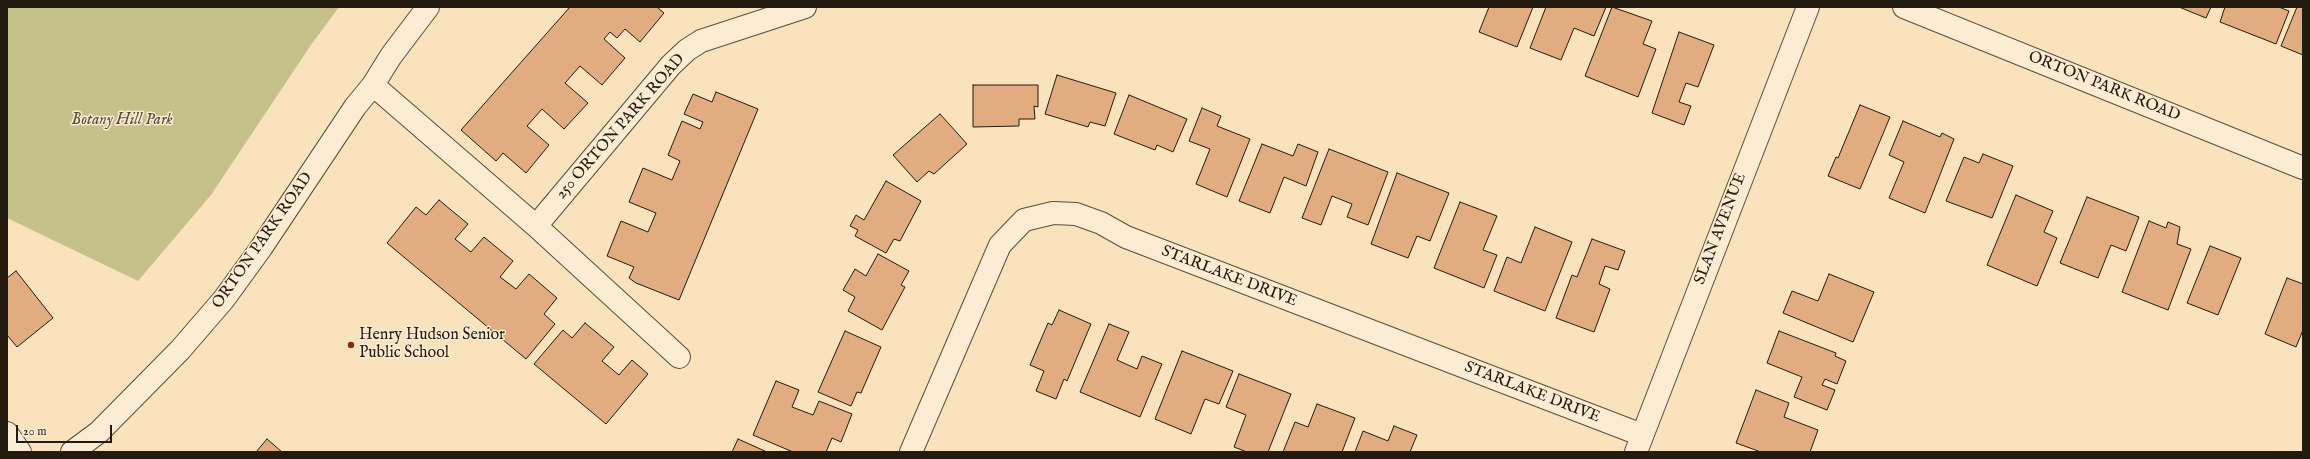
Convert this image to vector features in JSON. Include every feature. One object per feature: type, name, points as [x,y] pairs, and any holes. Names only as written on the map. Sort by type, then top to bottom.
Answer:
[{"type":"street","name":"ORTON PARK ROAD","points":[[72,452],[99,432],[180,350],[224,299],[261,248],[355,107],[373,85],[391,56],[428,7]]},
{"type":"street","name":"250 ORTON PARK ROAD","points":[[536,226],[671,65],[687,50],[701,41],[805,7]]},
{"type":"street","name":"SLAN AVENUE","points":[[1639,443],[1808,7]]},
{"type":"street","name":"ORTON PARK ROAD","points":[[1904,7],[2303,168]]},
{"type":"street","points":[[373,85],[536,226],[679,356]]},
{"type":"street","name":"STARLAKE DRIVE","points":[[911,452],[925,417],[965,330],[1000,245],[1024,220],[1053,213],[1076,214],[1101,223],[1126,237],[1639,443]]},
{"type":"street","points":[[7,434],[20,452]]},
{"type":"green space","name":"Botany Hill Park","points":[[7,7],[339,7],[311,45],[211,195],[138,281],[7,218]]},
{"type":"building","points":[[570,7],[657,7],[664,13],[640,42],[625,29],[617,38],[610,32],[604,39],[625,58],[602,85],[580,66],[565,83],[588,103],[564,129],[542,109],[527,126],[549,145],[526,173],[503,153],[496,161],[461,130]]},
{"type":"building","points":[[1489,7],[1533,7],[1517,47],[1479,32]]},
{"type":"building","points":[[1546,7],[1606,7],[1594,36],[1574,28],[1561,60],[1530,48]]},
{"type":"building","points":[[1612,7],[1652,21],[1643,44],[1656,49],[1638,97],[1585,76]]},
{"type":"building","points":[[2179,7],[2211,7],[2206,18]]},
{"type":"building","points":[[2225,7],[2279,7],[2289,11],[2276,44],[2220,22]]},
{"type":"building","points":[[2297,7],[2303,7],[2303,55],[2281,46]]},
{"type":"building","points":[[1679,32],[1714,45],[1698,87],[1686,83],[1679,102],[1691,106],[1684,125],[1652,113]]},
{"type":"building","points":[[1057,75],[1116,93],[1105,126],[1090,122],[1088,127],[1045,114]]},
{"type":"building","points":[[973,85],[1038,85],[1038,107],[1034,106],[1035,119],[1019,119],[1019,126],[973,127]]},
{"type":"building","points":[[716,92],[758,109],[679,300],[636,283],[629,278],[634,267],[607,256],[621,221],[648,232],[656,213],[629,202],[643,168],[672,180],[680,161],[668,155],[682,121],[700,129],[703,122],[684,114],[693,94],[712,102]]},
{"type":"building","points":[[1129,95],[1187,119],[1173,152],[1157,145],[1155,150],[1114,134]]},
{"type":"building","points":[[1860,105],[1890,117],[1860,189],[1828,176],[1836,157],[1838,158]]},
{"type":"building","points":[[1202,108],[1221,116],[1217,126],[1250,139],[1227,197],[1196,184],[1210,149],[1189,141]]},
{"type":"building","points":[[940,114],[967,144],[934,174],[929,171],[917,182],[893,155]]},
{"type":"building","points":[[1903,121],[1940,137],[1942,133],[1954,139],[1925,213],[1889,198],[1904,162],[1889,155]]},
{"type":"building","points":[[1262,144],[1293,156],[1298,144],[1318,152],[1306,186],[1284,177],[1270,213],[1239,201]]},
{"type":"building","points":[[1329,149],[1388,172],[1368,225],[1347,217],[1352,204],[1332,196],[1321,225],[1302,218]]},
{"type":"building","points":[[1983,154],[2013,166],[1992,218],[1946,201],[1964,157],[1979,163]]},
{"type":"building","points":[[1397,173],[1449,193],[1430,241],[1417,236],[1408,258],[1371,244]]},
{"type":"building","points":[[886,181],[921,201],[900,241],[894,239],[886,253],[855,236],[858,230],[850,226],[856,215],[864,220]]},
{"type":"building","points":[[2016,195],[2053,211],[2044,232],[2057,238],[2037,286],[1987,265]]},
{"type":"building","points":[[2087,197],[2139,217],[2126,251],[2111,245],[2098,278],[2060,263]]},
{"type":"building","points":[[439,200],[468,224],[455,239],[471,252],[484,237],[513,261],[500,277],[516,289],[529,274],[557,298],[544,314],[555,324],[526,359],[387,243],[416,207],[426,215]]},
{"type":"building","points":[[1460,202],[1497,216],[1483,250],[1497,255],[1484,288],[1434,268]]},
{"type":"building","points":[[2149,221],[2166,228],[2168,222],[2180,227],[2177,244],[2191,249],[2168,310],[2122,292]]},
{"type":"building","points":[[1535,227],[1572,242],[1545,311],[1494,291],[1507,257],[1521,263]]},
{"type":"building","points":[[1592,239],[1625,251],[1618,270],[1605,266],[1599,284],[1610,289],[1594,332],[1556,318],[1572,275],[1577,277]]},
{"type":"building","points":[[2210,246],[2241,258],[2218,315],[2187,303]]},
{"type":"building","points":[[878,254],[909,271],[901,285],[905,287],[882,330],[848,311],[855,297],[843,290],[855,269],[866,276]]},
{"type":"building","points":[[16,271],[53,318],[17,347],[7,335],[7,278]]},
{"type":"building","points":[[1829,274],[1874,292],[1853,342],[1783,313],[1792,291],[1818,301]]},
{"type":"building","points":[[2287,278],[2303,284],[2303,330],[2296,347],[2265,334]]},
{"type":"building","points":[[1059,310],[1091,324],[1067,381],[1064,379],[1056,399],[1036,391],[1044,371],[1030,365],[1048,323],[1052,325]]},
{"type":"building","points":[[585,323],[614,347],[602,361],[619,375],[632,360],[648,374],[606,424],[534,364],[563,330],[572,338]]},
{"type":"building","points":[[1109,324],[1129,332],[1117,360],[1137,369],[1142,356],[1162,364],[1140,417],[1080,392]]},
{"type":"building","points":[[845,331],[881,347],[861,393],[857,392],[851,406],[818,392]]},
{"type":"building","points":[[1779,331],[1836,353],[1835,356],[1846,361],[1837,384],[1825,379],[1822,385],[1835,390],[1827,410],[1794,397],[1802,377],[1767,363]]},
{"type":"building","points":[[1182,351],[1233,371],[1219,404],[1205,399],[1191,434],[1155,419]]},
{"type":"building","points":[[1239,374],[1291,394],[1268,452],[1247,452],[1234,447],[1246,415],[1226,407]]},
{"type":"building","points":[[776,381],[799,390],[792,407],[813,415],[819,401],[852,414],[841,442],[832,438],[826,452],[793,452],[753,435]]},
{"type":"building","points":[[1756,390],[1789,403],[1784,417],[1818,430],[1810,452],[1761,452],[1736,443]]},
{"type":"building","points":[[1317,404],[1355,418],[1342,452],[1283,452],[1295,422],[1308,427]]},
{"type":"building","points":[[1394,426],[1417,435],[1410,452],[1355,452],[1363,431],[1388,441]]},
{"type":"building","points":[[267,439],[282,452],[256,452]]},
{"type":"building","points":[[738,439],[767,452],[732,452]]},
{"type":"place","name":"Henry Hudson Senior Public School","points":[[351,345]]}]
